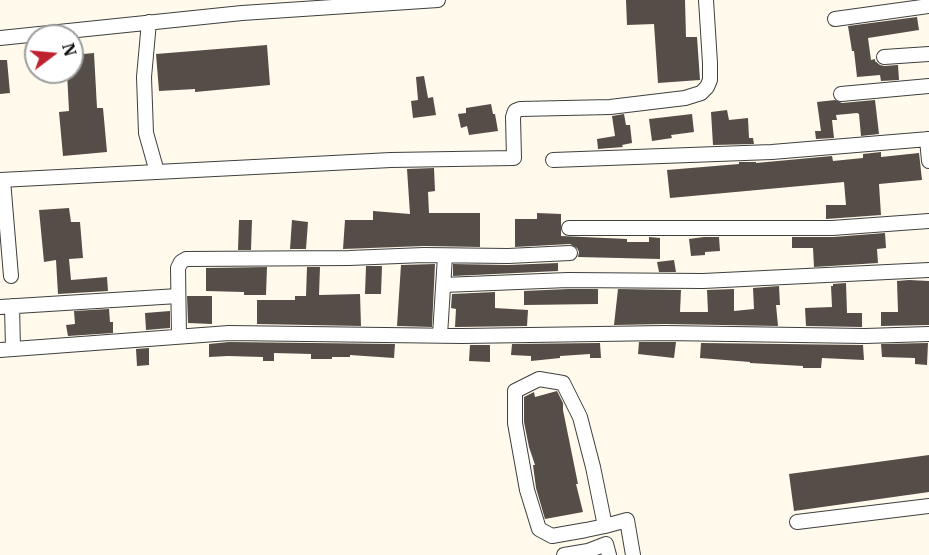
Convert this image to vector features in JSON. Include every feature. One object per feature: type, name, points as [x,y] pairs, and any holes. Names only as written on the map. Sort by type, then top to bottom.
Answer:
[{"type":"street","points":[[0,38],[149,22],[242,6],[438,0]]},
{"type":"street","points":[[11,276],[2,180],[391,160],[514,158],[514,111],[610,107],[685,98],[701,93],[710,80],[706,0]]},
{"type":"street","points":[[835,19],[929,6]]},
{"type":"street","points":[[149,22],[144,76],[146,134],[157,172]]},
{"type":"street","points":[[884,57],[929,54]]},
{"type":"street","points":[[841,94],[929,86]]},
{"type":"street","points":[[553,160],[772,152],[928,139],[929,161]]},
{"type":"street","points":[[569,228],[832,228],[929,221]]},
{"type":"street","points":[[179,336],[178,268],[186,259],[508,256],[570,253]]},
{"type":"street","points":[[440,335],[445,256]]},
{"type":"street","points":[[444,285],[568,280],[703,281],[929,270]]},
{"type":"street","points":[[178,296],[6,307],[6,349],[229,333],[462,336],[665,333],[865,336],[929,334]]},
{"type":"street","points":[[605,526],[580,417],[563,383],[539,379],[515,391],[515,423],[526,490],[539,530],[552,536],[605,526],[627,520],[633,555]]},
{"type":"street","points":[[797,522],[929,506]]},
{"type":"street","points":[[564,555],[588,551],[606,544],[609,555]]},
{"type":"building","points":[[626,0],[685,0],[686,37],[697,37],[700,80],[658,83],[654,24],[627,25]]},
{"type":"building","points":[[917,17],[919,30],[868,38],[871,60],[875,59],[884,66],[898,65],[899,80],[881,81],[880,75],[857,77],[848,26]]},
{"type":"building","points":[[267,45],[270,85],[195,92],[195,89],[159,91],[156,54]]},
{"type":"building","points":[[94,53],[97,108],[103,108],[107,152],[63,156],[59,112],[69,111],[68,84],[84,84],[84,54]]},
{"type":"building","points":[[0,60],[7,60],[10,93],[0,94]]},
{"type":"building","points":[[424,76],[428,98],[433,97],[436,115],[413,118],[411,101],[418,100],[416,77]]},
{"type":"building","points":[[835,100],[842,103],[875,100],[879,134],[861,136],[857,113],[836,115],[837,120],[832,120],[834,138],[816,139],[815,131],[821,131],[817,102]]},
{"type":"building","points":[[491,104],[498,131],[469,135],[467,126],[461,128],[458,114],[466,113],[466,108]]},
{"type":"building","points":[[727,110],[729,120],[748,118],[749,138],[753,138],[754,144],[713,145],[711,112]]},
{"type":"building","points":[[624,114],[626,125],[630,125],[632,143],[622,145],[623,147],[598,149],[597,139],[615,136],[612,116]]},
{"type":"building","points":[[692,114],[694,132],[671,135],[672,138],[652,141],[649,119]]},
{"type":"building","points":[[881,152],[881,157],[919,153],[922,180],[879,184],[881,215],[826,219],[826,205],[846,205],[844,182],[670,198],[667,170],[739,164],[739,162],[756,163],[832,156],[833,161],[863,158],[863,154]]},
{"type":"building","points":[[434,168],[435,191],[428,192],[429,213],[480,213],[480,247],[424,246],[343,249],[345,220],[373,220],[373,211],[410,214],[407,169]]},
{"type":"building","points":[[69,208],[71,222],[80,222],[83,258],[69,259],[71,280],[107,277],[108,291],[58,294],[56,260],[44,262],[39,210]]},
{"type":"building","points":[[537,213],[561,214],[561,236],[627,239],[627,242],[649,242],[649,237],[660,238],[660,259],[578,257],[577,248],[570,244],[515,247],[515,219],[537,219]]},
{"type":"building","points":[[239,220],[252,220],[251,250],[238,250]]},
{"type":"building","points":[[292,220],[308,222],[306,249],[290,249]]},
{"type":"building","points":[[885,233],[886,248],[877,249],[878,263],[814,267],[813,248],[792,248],[792,237]]},
{"type":"building","points":[[719,237],[720,251],[691,256],[689,239]]},
{"type":"building","points":[[674,260],[676,272],[659,272],[657,262]]},
{"type":"building","points":[[558,263],[558,271],[453,276],[453,264]]},
{"type":"building","points":[[435,264],[432,327],[397,326],[401,265]]},
{"type":"building","points":[[366,266],[382,266],[381,294],[365,294]]},
{"type":"building","points":[[267,267],[266,295],[206,291],[206,268]]},
{"type":"building","points":[[307,267],[320,267],[319,295],[360,294],[361,326],[257,324],[257,300],[295,300],[295,296],[306,296]]},
{"type":"building","points":[[897,281],[929,281],[929,325],[881,326],[881,312],[898,312]]},
{"type":"building","points":[[846,283],[847,313],[862,313],[862,327],[806,326],[805,308],[832,307],[831,286]]},
{"type":"building","points":[[779,286],[780,305],[776,305],[778,326],[614,325],[618,289],[681,290],[680,312],[708,312],[707,290],[734,289],[734,311],[754,309],[753,288]]},
{"type":"building","points":[[598,289],[598,304],[524,305],[524,291]]},
{"type":"building","points":[[495,292],[495,308],[528,310],[527,326],[455,327],[456,309],[451,308],[452,294]]},
{"type":"building","points":[[187,296],[212,296],[212,324],[188,323]]},
{"type":"building","points":[[109,309],[110,322],[113,322],[113,333],[68,336],[66,325],[75,324],[74,311]]},
{"type":"building","points":[[170,311],[170,328],[146,330],[145,313]]},
{"type":"building","points":[[229,342],[395,344],[394,358],[350,355],[350,357],[332,357],[332,359],[311,359],[311,354],[274,353],[274,361],[263,361],[263,357],[209,357],[209,344]]},
{"type":"building","points":[[639,342],[676,342],[674,358],[638,354]]},
{"type":"building","points":[[600,343],[601,358],[590,358],[590,354],[531,361],[531,356],[511,355],[512,344]]},
{"type":"building","points":[[701,343],[863,345],[864,360],[822,358],[821,368],[803,368],[803,366],[700,358]]},
{"type":"building","points":[[928,343],[927,365],[915,364],[915,358],[882,357],[881,344]]},
{"type":"building","points":[[470,345],[490,345],[490,362],[469,361]]},
{"type":"building","points":[[149,348],[149,365],[137,366],[136,349]]},
{"type":"building","points":[[557,391],[563,403],[578,484],[576,484],[583,512],[545,519],[536,488],[533,465],[535,465],[524,422],[524,397],[534,392],[535,397]]},
{"type":"building","points":[[929,455],[929,492],[794,511],[789,474]]}]
